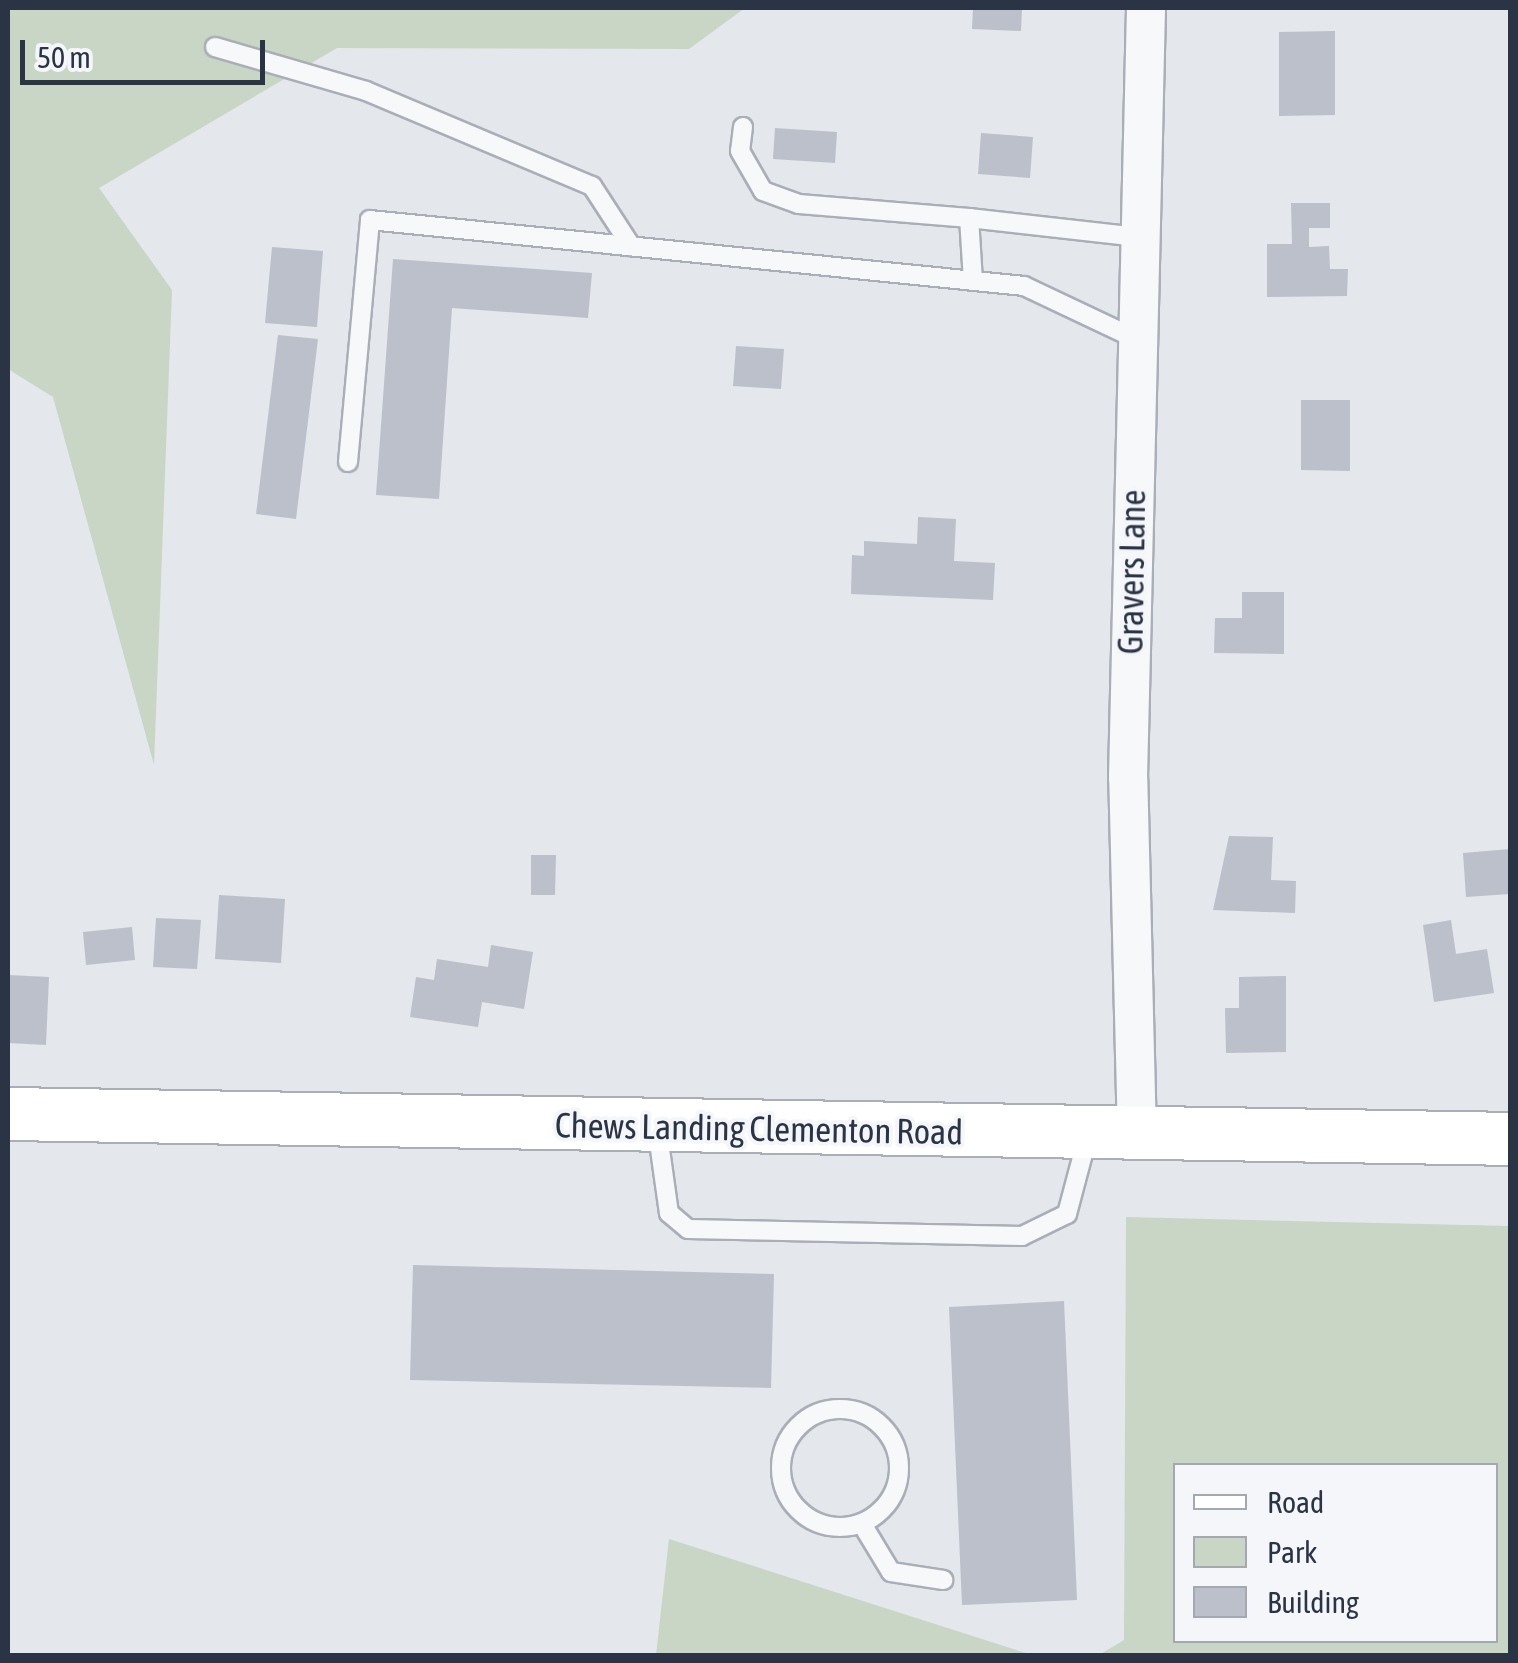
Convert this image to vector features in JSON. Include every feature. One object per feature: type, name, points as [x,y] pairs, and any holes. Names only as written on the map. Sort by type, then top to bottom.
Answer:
[{"type":"main road","name":"Chews Landing Clementon Road","points":[[8,1114],[1112,1136],[1510,1139]]},
{"type":"street","name":"Gravers Lane","points":[[1112,1136],[1128,778],[1146,8]]},
{"type":"lane","points":[[215,47],[366,91],[592,186],[631,246]]},
{"type":"lane","points":[[743,127],[740,151],[763,190],[799,204],[1138,237]]},
{"type":"lane","points":[[969,218],[973,281]]},
{"type":"lane","points":[[348,462],[370,220],[1024,286],[1136,339]]},
{"type":"lane","points":[[657,1127],[669,1213],[688,1229],[1022,1236],[1068,1214],[1112,1136]]},
{"type":"lane","points":[[826,1410],[880,1424],[899,1459],[892,1498],[862,1524],[823,1526],[783,1486],[794,1432],[826,1410]]},
{"type":"lane","points":[[862,1524],[891,1572],[943,1580]]},
{"type":"green space","points":[[8,8],[745,8],[689,49],[337,48],[99,188],[172,290],[154,765],[53,397],[8,369]]},
{"type":"green space","points":[[1126,1217],[1510,1226],[1510,1655],[1099,1655],[1124,1640]]},
{"type":"green space","points":[[669,1539],[1032,1655],[656,1655]]},
{"type":"building","points":[[973,8],[1022,8],[1021,31],[972,29]]},
{"type":"building","points":[[1335,31],[1335,115],[1279,116],[1279,32]]},
{"type":"building","points":[[775,128],[837,132],[835,163],[773,159]]},
{"type":"building","points":[[981,133],[1033,137],[1030,178],[978,174]]},
{"type":"building","points":[[1291,203],[1330,203],[1330,228],[1309,228],[1309,247],[1329,246],[1330,269],[1348,269],[1347,296],[1267,297],[1267,244],[1292,244]]},
{"type":"building","points":[[272,247],[323,251],[317,327],[265,323]]},
{"type":"building","points":[[393,259],[592,273],[588,318],[452,308],[439,499],[376,495]]},
{"type":"building","points":[[278,335],[318,339],[296,519],[256,514]]},
{"type":"building","points":[[736,346],[784,349],[781,389],[733,386]]},
{"type":"building","points":[[1301,400],[1350,400],[1350,471],[1301,470]]},
{"type":"building","points":[[918,517],[956,519],[954,561],[995,563],[993,600],[851,594],[852,555],[864,556],[864,541],[917,544]]},
{"type":"building","points":[[1242,592],[1284,592],[1284,654],[1214,653],[1215,618],[1242,618]]},
{"type":"building","points":[[1229,836],[1273,837],[1271,880],[1296,881],[1295,913],[1213,910]]},
{"type":"building","points":[[1510,849],[1510,894],[1466,897],[1463,853]]},
{"type":"building","points":[[531,855],[556,855],[555,895],[531,895]]},
{"type":"building","points":[[219,895],[285,899],[281,963],[215,959]]},
{"type":"building","points":[[156,918],[201,920],[197,969],[153,967]]},
{"type":"building","points":[[1451,920],[1456,954],[1487,949],[1494,993],[1434,1002],[1423,925]]},
{"type":"building","points":[[132,927],[135,960],[86,965],[83,932]]},
{"type":"building","points":[[491,945],[533,952],[524,1009],[482,1002],[478,1027],[410,1017],[416,977],[434,980],[437,959],[488,967]]},
{"type":"building","points":[[8,975],[49,977],[46,1045],[8,1043]]},
{"type":"building","points":[[1286,976],[1286,1052],[1226,1053],[1225,1008],[1239,1008],[1239,977]]},
{"type":"building","points":[[413,1265],[774,1274],[771,1388],[410,1380]]},
{"type":"building","points":[[1064,1301],[1077,1600],[962,1605],[949,1307]]}]
